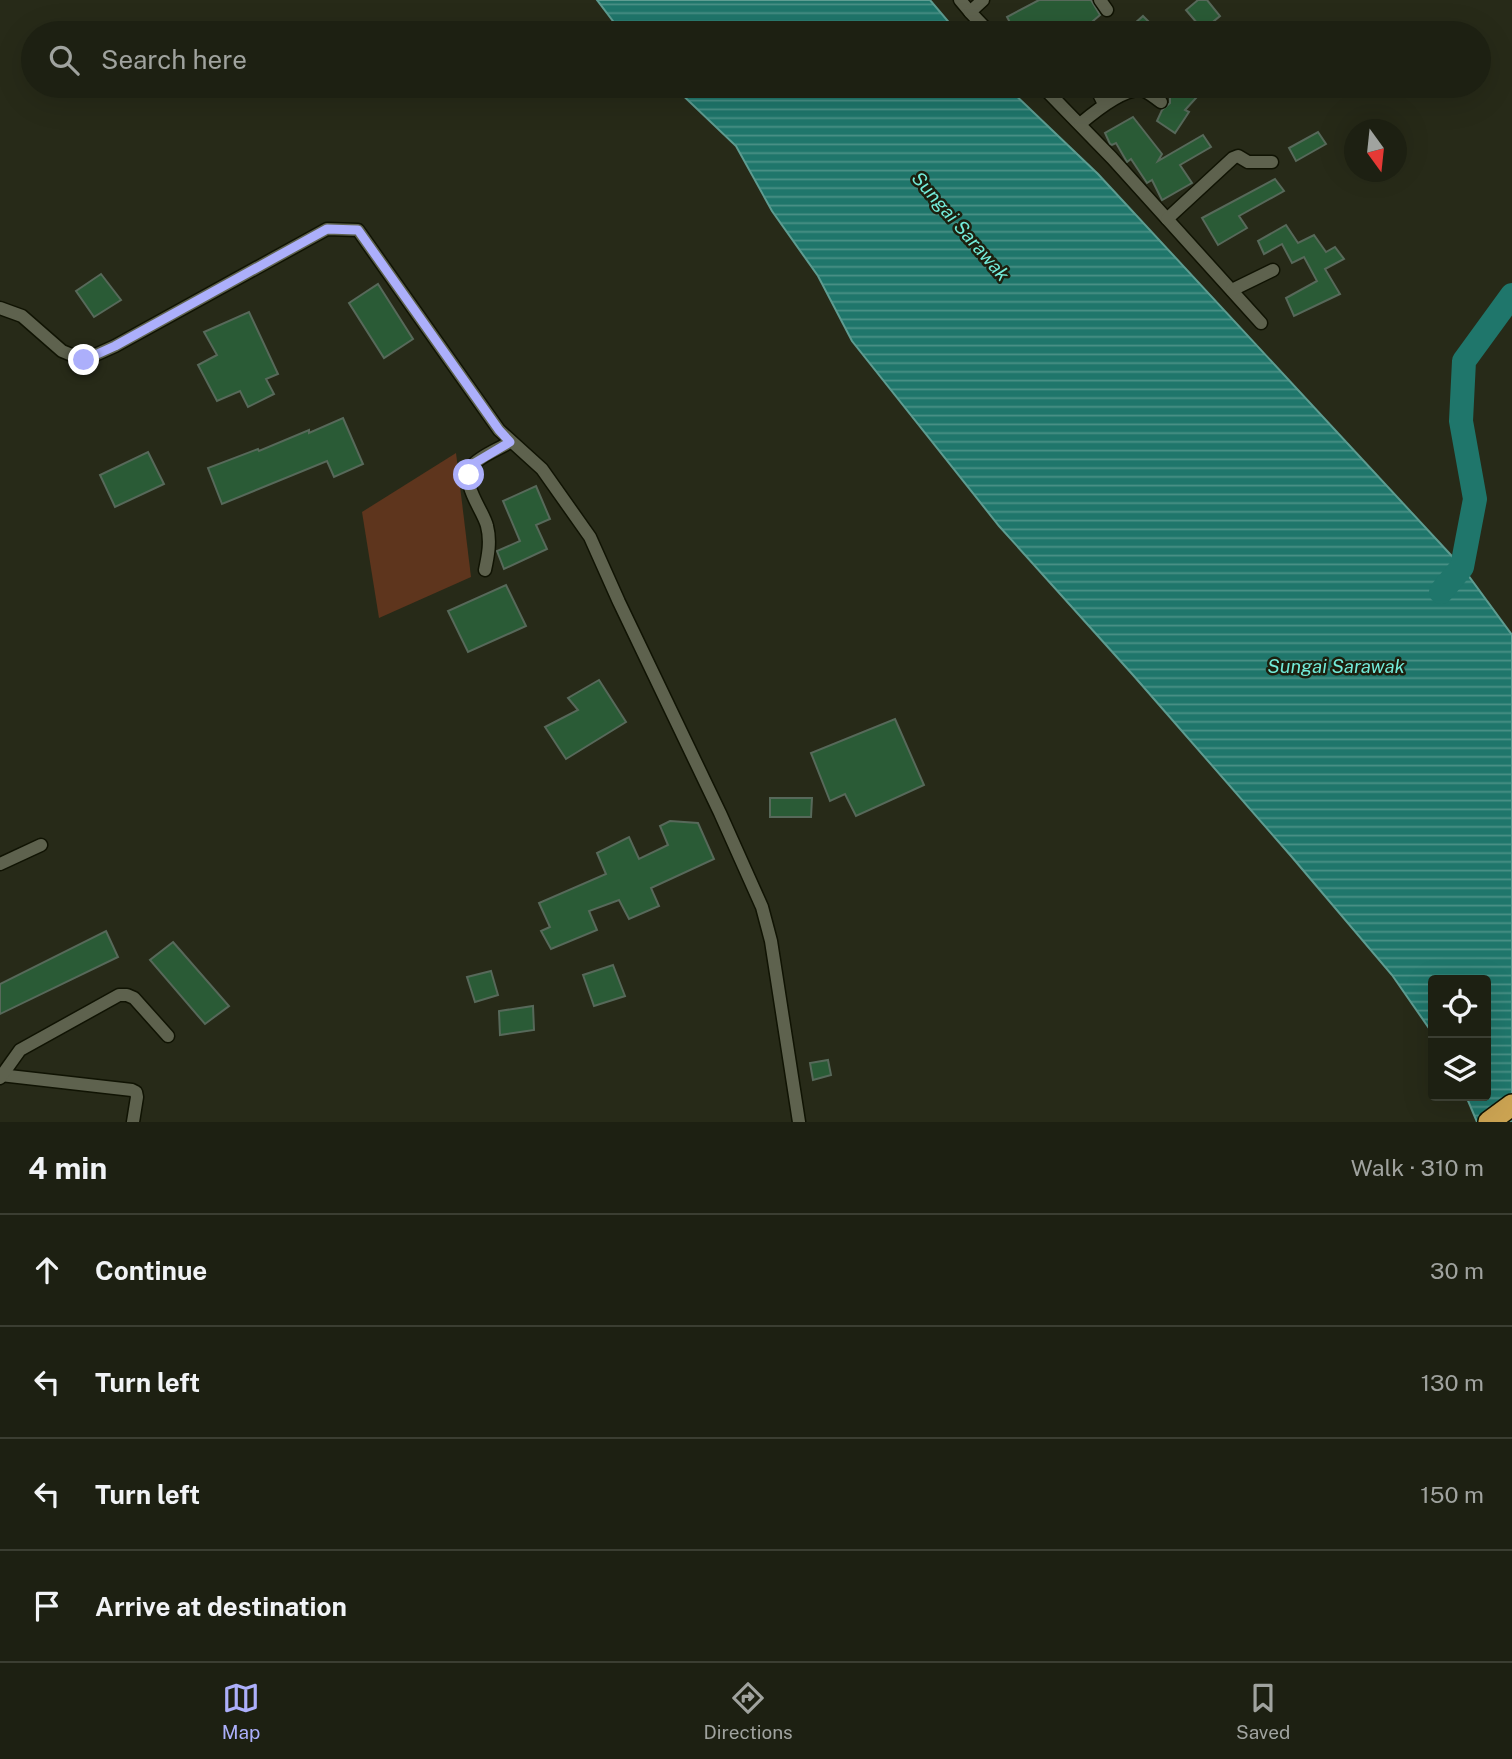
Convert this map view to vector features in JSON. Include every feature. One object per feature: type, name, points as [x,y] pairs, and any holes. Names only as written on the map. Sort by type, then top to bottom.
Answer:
[{"type":"highway","points":[[1489,1122],[1512,1105]]},
{"type":"street","points":[[960,0],[979,21]]},
{"type":"street","points":[[970,12],[983,0]]},
{"type":"street","points":[[1054,98],[1261,323]]},
{"type":"street","points":[[1101,98],[1104,104]]},
{"type":"street","points":[[1080,124],[1104,104],[1119,98]]},
{"type":"street","points":[[1154,98],[1161,102]]},
{"type":"street","points":[[1167,219],[1233,158],[1238,156],[1248,162],[1272,162]]},
{"type":"street","points":[[0,307],[22,316],[62,351],[84,360],[115,346],[327,229],[358,230],[499,430],[542,469],[590,537],[762,907],[771,941],[799,1122]]},
{"type":"street","points":[[1232,290],[1273,270]]},
{"type":"street","points":[[485,570],[489,555],[487,526],[470,490],[469,475],[473,464],[510,442]]},
{"type":"street","points":[[0,864],[41,845]]},
{"type":"street","points":[[1,1076],[20,1050],[119,995],[134,998],[168,1036]]},
{"type":"street","points":[[1,1076],[132,1090],[137,1097],[133,1122]]},
{"type":"shaded area","points":[[456,453],[471,577],[379,618],[362,512]]},
{"type":"water","points":[[597,0],[930,0],[948,21],[613,21]]},
{"type":"water","name":"Sungai Sarawak","points":[[686,98],[1019,98],[1098,174],[1462,567],[1512,635],[1512,1122],[1477,1122],[1468,1101],[1491,1101],[1491,975],[1428,975],[1428,1027],[1392,975],[1291,856],[999,526],[852,341],[818,276],[772,211],[736,146]]},
{"type":"building","points":[[1039,0],[1091,0],[1100,15],[1093,21],[1009,21],[1007,17]]},
{"type":"building","points":[[1198,0],[1207,0],[1220,16],[1214,21],[1195,21],[1186,10]]},
{"type":"building","points":[[1170,98],[1196,98],[1185,110],[1189,112],[1175,133],[1157,121],[1162,110],[1170,103]]},
{"type":"building","points":[[1133,117],[1162,154],[1158,161],[1203,135],[1211,147],[1180,165],[1192,183],[1162,200],[1152,180],[1147,183],[1131,159],[1127,162],[1116,143],[1110,144],[1105,133]]},
{"type":"building","points":[[1318,132],[1326,144],[1296,161],[1289,148]]},
{"type":"building","points":[[1275,179],[1284,191],[1239,216],[1247,228],[1218,245],[1202,218]]},
{"type":"building","points":[[1286,225],[1298,243],[1314,235],[1326,252],[1335,247],[1344,259],[1325,269],[1340,294],[1294,316],[1286,298],[1317,281],[1304,257],[1292,263],[1282,244],[1264,254],[1258,241]]},
{"type":"building","points":[[101,274],[121,300],[94,317],[76,291]]},
{"type":"building","points":[[378,284],[413,339],[384,358],[349,303]]},
{"type":"building","points":[[249,312],[278,374],[266,379],[274,394],[248,407],[240,391],[217,401],[198,365],[217,355],[204,332]]},
{"type":"building","points":[[343,418],[363,464],[334,477],[327,461],[222,504],[208,468],[309,430],[309,433]]},
{"type":"building","points":[[148,452],[164,484],[115,507],[100,475]]},
{"type":"building","points":[[536,486],[550,519],[536,525],[547,549],[504,569],[497,551],[520,541],[503,501]]},
{"type":"building","points":[[506,585],[526,626],[468,652],[448,611]]},
{"type":"building","points":[[599,680],[626,722],[566,759],[545,727],[578,710],[568,698]]},
{"type":"building","points":[[895,719],[924,785],[856,816],[845,794],[830,801],[811,753]]},
{"type":"building","points":[[770,798],[812,798],[811,817],[770,817]]},
{"type":"building","points":[[670,821],[698,823],[714,859],[651,888],[659,906],[629,919],[619,900],[589,911],[597,930],[551,949],[541,931],[550,927],[539,903],[606,874],[597,853],[629,837],[639,859],[668,845],[660,826]]},
{"type":"building","points":[[106,931],[118,957],[0,1014],[0,984]]},
{"type":"building","points":[[173,942],[229,1006],[205,1024],[150,960]]},
{"type":"building","points":[[613,965],[625,996],[594,1006],[583,975]]},
{"type":"building","points":[[491,971],[498,995],[475,1002],[467,977]]},
{"type":"building","points":[[533,1006],[534,1030],[500,1035],[499,1011]]},
{"type":"building","points":[[828,1060],[831,1075],[813,1080],[810,1063]]},
{"type":"waterway","points":[[1441,592],[1462,567],[1475,499],[1461,421],[1464,361],[1512,295]]},
{"type":"route","points":[[84,360],[115,346],[327,229],[358,230],[510,442],[473,464],[469,475]]}]
